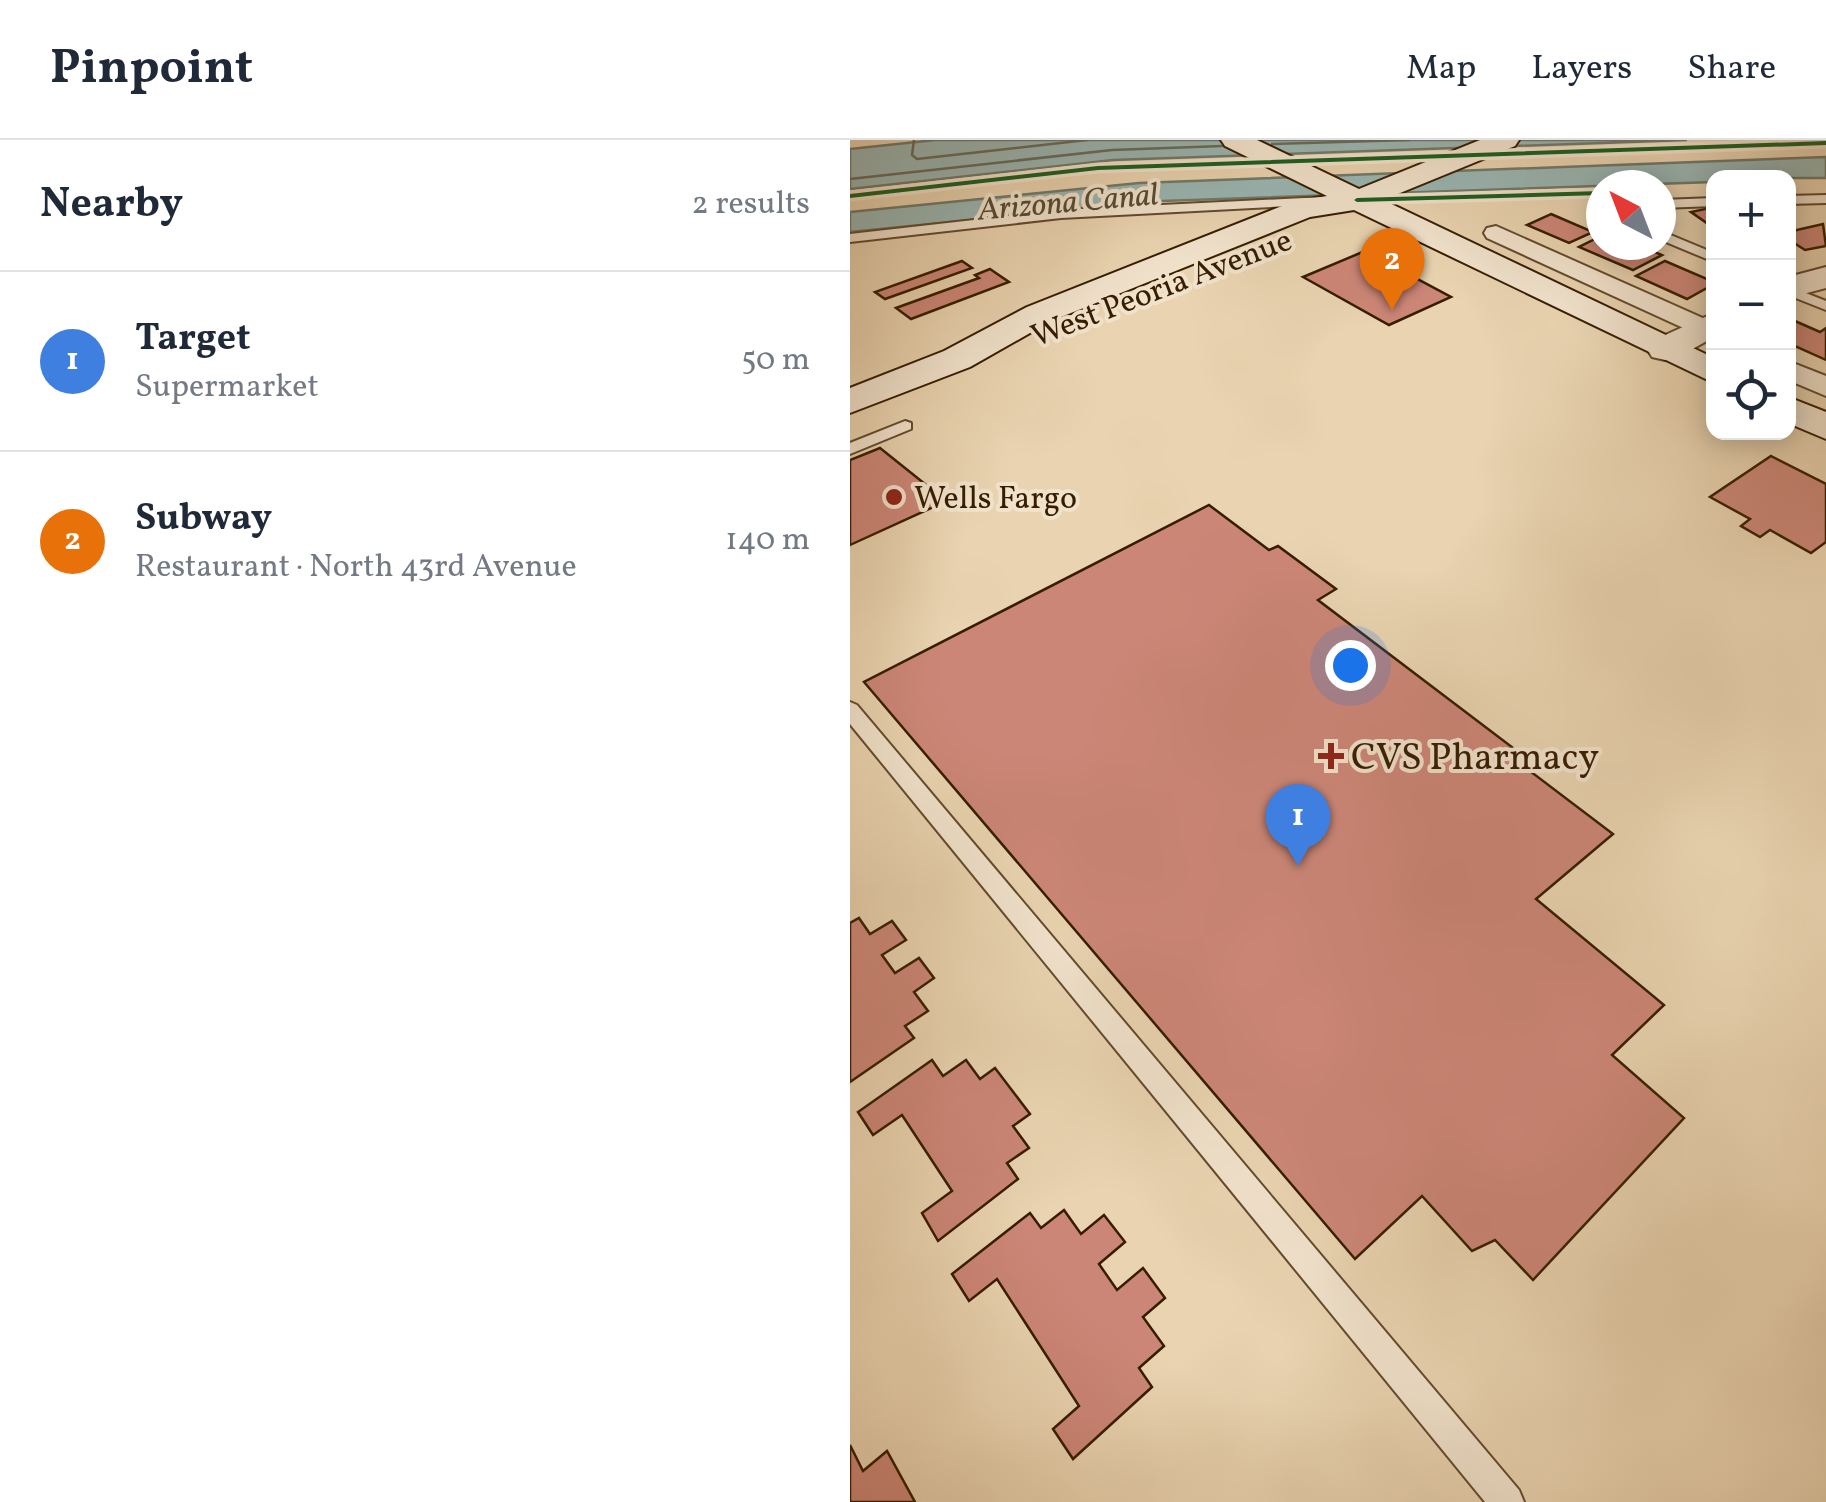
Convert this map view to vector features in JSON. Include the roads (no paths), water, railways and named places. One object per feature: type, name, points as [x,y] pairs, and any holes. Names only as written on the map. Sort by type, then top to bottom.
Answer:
[{"type":"main road","points":[[1235,140],[1706,368]]},
{"type":"main road","name":"West Peoria Avenue","points":[[850,402],[957,359],[1072,300],[1303,210],[1357,200],[1506,140]]},
{"type":"main road","points":[[1796,286],[1826,277]]},
{"type":"main road","points":[[1666,348],[1706,331]]},
{"type":"main road","points":[[1796,412],[1826,427]]},
{"type":"street","points":[[1496,233],[1706,327]]},
{"type":"street","points":[[1796,373],[1826,387]]},
{"type":"lane","points":[[1796,200],[1826,199]]},
{"type":"lane","points":[[850,238],[1061,214],[1357,200]]},
{"type":"lane","points":[[1676,203],[1706,202]]},
{"type":"lane","points":[[1676,242],[1706,255]]},
{"type":"lane","points":[[1796,293],[1826,306]]},
{"type":"lane","points":[[850,449],[904,426]]},
{"type":"lane","points":[[850,710],[1507,1502]]},
{"type":"water","points":[[935,140],[1687,140],[1113,160],[850,189],[850,149]]},
{"type":"water","name":"Arizona Canal","points":[[1826,157],[1826,178],[1796,178],[1796,170],[1706,170],[1706,182],[1676,183],[1676,170],[1586,170],[1586,186],[1162,201],[850,232],[850,212],[1139,183]]},
{"type":"place","name":"Subway","points":[[1392,310]]},
{"type":"place","name":"Wells Fargo","points":[[894,497]]},
{"type":"place","name":"CVS Pharmacy","points":[[1331,756]]},
{"type":"place","name":"Target","points":[[1298,866]]}]
